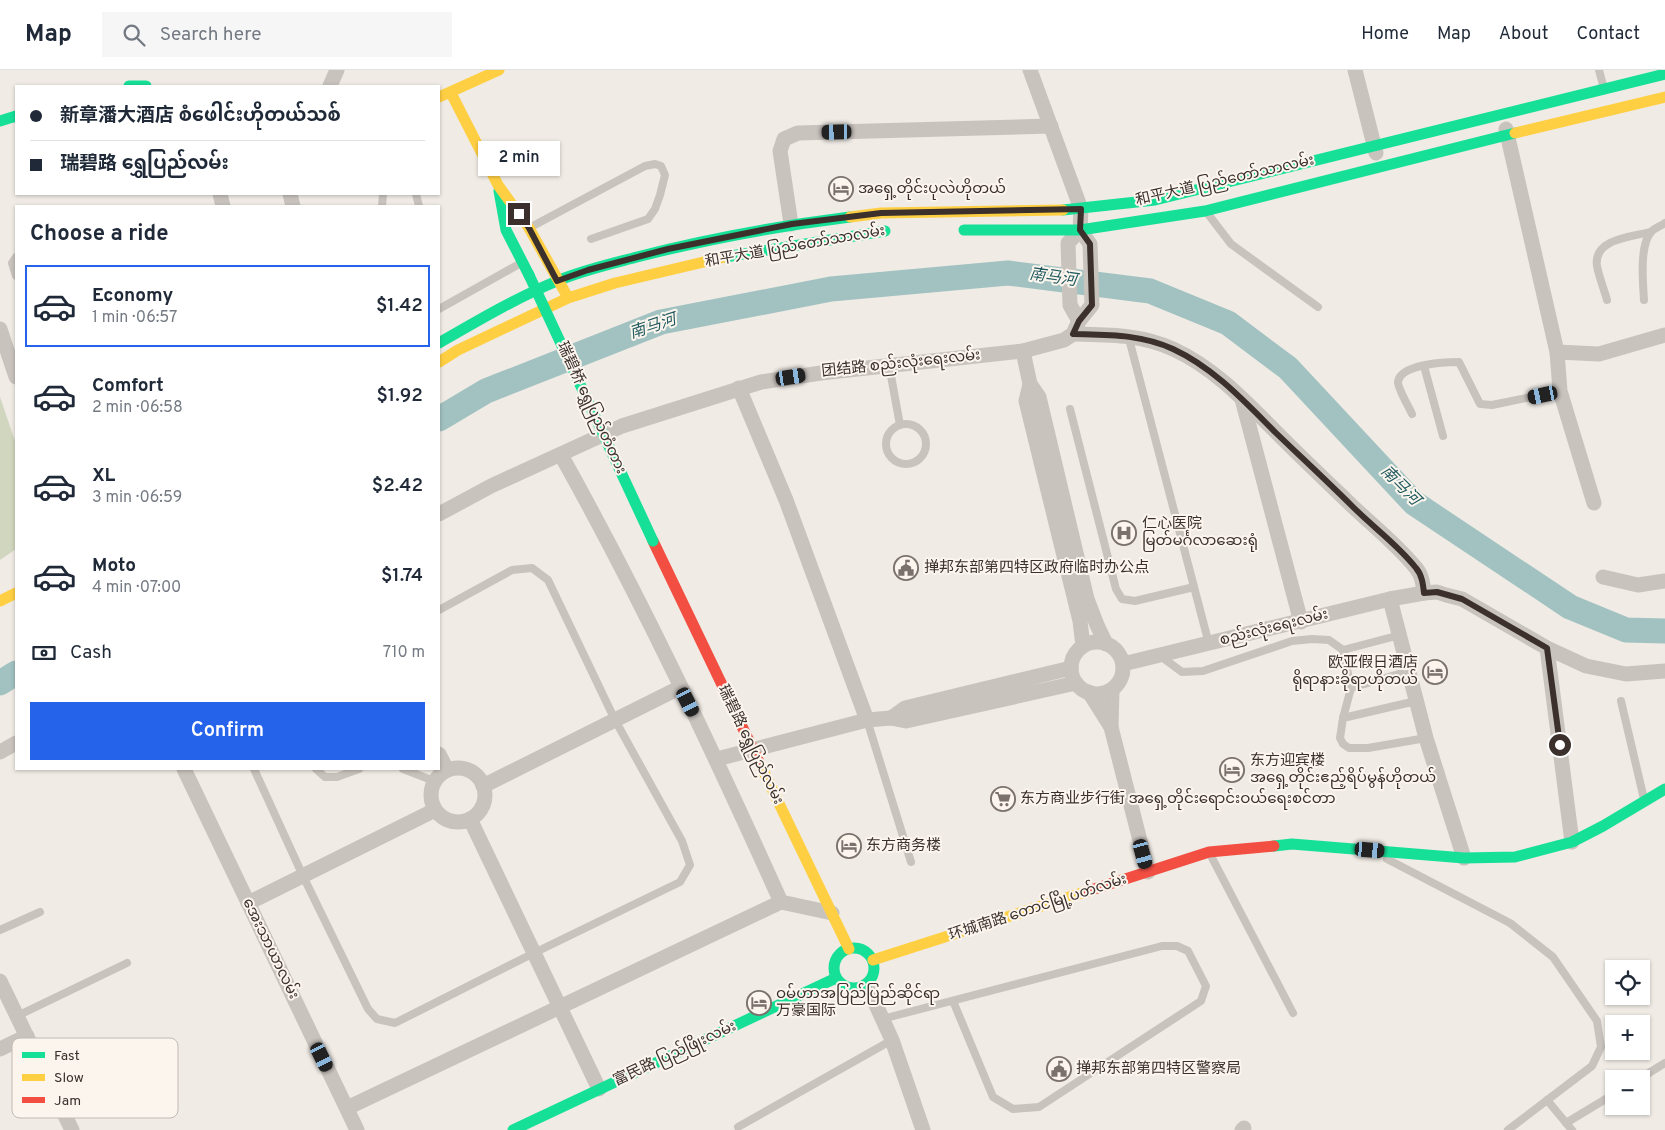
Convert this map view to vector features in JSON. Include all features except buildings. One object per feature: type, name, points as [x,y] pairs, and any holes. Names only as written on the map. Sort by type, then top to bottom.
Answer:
[{"type":"main road","points":[[440,97],[499,70]]},
{"type":"main road","name":"和平大道 ပြည်တော်သာလမ်း","points":[[957,230],[1080,230],[1205,211],[1507,135],[1605,100],[1665,74]]},
{"type":"main road","points":[[451,93],[498,185],[529,228],[568,298]]},
{"type":"main road","name":"和平大道 ပြည်တော်သာလမ်း","points":[[440,342],[498,309],[557,281],[588,270],[668,249],[792,224],[881,213],[1081,209],[1155,200],[1503,115],[1605,100],[1665,97]]},
{"type":"main road","points":[[0,121],[15,116]]},
{"type":"main road","points":[[498,185],[506,230],[523,262]]},
{"type":"main road","name":"和平大道 ပြည်တော်သာလမ်း","points":[[440,361],[458,350],[568,298],[615,283],[736,255],[879,231],[899,230]]},
{"type":"main road","name":"瑞碧桥 ရွှေပြည်တံတား","points":[[523,262],[653,541]]},
{"type":"main road","name":"瑞碧路 ရွှေပြည်လမ်း","points":[[653,541],[849,949]]},
{"type":"main road","points":[[0,601],[15,594]]},
{"type":"main road","name":"环城南路 တောင်မြို့ပတ်လမ်း","points":[[873,960],[1209,852],[1292,844],[1464,858],[1515,857],[1572,842],[1665,789]]},
{"type":"main road","points":[[849,949],[861,949],[873,960],[874,974],[866,985],[850,988],[844,986],[836,978],[834,972],[836,960],[839,955],[849,949]]},
{"type":"main road","name":"富民路 ပြည်ဖြိုးလမ်း","points":[[514,1130],[836,978]]},
{"type":"street","points":[[330,85],[337,70]]},
{"type":"street","points":[[1030,70],[1081,209],[1080,230],[1090,244],[1092,305],[1076,327]]},
{"type":"street","points":[[1355,70],[1374,146],[1381,166]]},
{"type":"street","points":[[1503,115],[1557,352],[1560,391],[1594,504]]},
{"type":"street","points":[[792,224],[780,151],[784,139],[798,133],[1051,126]]},
{"type":"street","points":[[1076,327],[1070,305],[1068,243],[1080,230]]},
{"type":"street","points":[[1076,327],[1128,335],[1172,348],[1191,358],[1218,377],[1418,569],[1424,593]]},
{"type":"street","name":"团结路 စည်းလုံးရေးလမ်း","points":[[440,513],[491,486],[622,426],[739,388],[761,382],[889,365],[1024,351],[1064,340],[1076,327]]},
{"type":"street","points":[[0,329],[15,368]]},
{"type":"street","points":[[1557,352],[1600,354],[1665,335]]},
{"type":"street","points":[[1024,351],[1030,384],[1026,401],[1080,621],[1083,646]]},
{"type":"street","points":[[1030,384],[1039,397],[1087,599],[1106,644]]},
{"type":"street","points":[[739,388],[786,500],[866,720]]},
{"type":"street","points":[[1242,398],[1301,622]]},
{"type":"street","points":[[561,455],[599,523],[717,759],[782,902]]},
{"type":"street","points":[[1603,577],[1638,585],[1665,581]]},
{"type":"street","name":"စည်းလုံးရေးလမ်း","points":[[1123,664],[1390,600],[1437,592],[1462,599],[1547,648],[1586,666],[1603,671],[1626,674],[1665,671]]},
{"type":"street","points":[[1390,600],[1426,738],[1464,858]]},
{"type":"street","points":[[1091,643],[1106,644],[1120,656],[1123,664],[1121,679],[1112,690],[1098,694],[1083,690],[1076,683],[1071,668],[1077,652],[1083,646],[1091,643]]},
{"type":"street","points":[[1547,648],[1572,842]]},
{"type":"street","points":[[891,718],[905,708],[1071,668]]},
{"type":"street","points":[[717,759],[866,720],[891,718],[906,721],[1076,683]]},
{"type":"street","points":[[483,786],[681,687]]},
{"type":"street","points":[[1112,690],[1111,727],[1148,872]]},
{"type":"street","points":[[1089,692],[1111,727]]},
{"type":"street","points":[[0,752],[15,744]]},
{"type":"street","points":[[440,756],[446,770]]},
{"type":"street","points":[[463,768],[471,771],[477,776],[483,786],[484,799],[482,807],[470,819],[462,822],[445,818],[436,810],[431,798],[431,789],[434,782],[446,770],[463,768]]},
{"type":"street","name":"အေးသာယာလမ်း","points":[[184,770],[357,1130]]},
{"type":"street","points":[[248,903],[436,810]]},
{"type":"street","points":[[470,819],[599,1090]]},
{"type":"street","points":[[347,1108],[782,902],[832,913]]},
{"type":"street","points":[[0,982],[27,1036],[23,1038]]},
{"type":"street","points":[[866,985],[892,1040],[923,1130]]},
{"type":"street","points":[[0,1049],[12,1043]]},
{"type":"street","points":[[66,1118],[72,1130]]},
{"type":"lane","points":[[1599,70],[1605,100]]},
{"type":"lane","points":[[529,228],[645,166],[654,164],[661,166],[665,175],[660,195],[648,219],[590,239]]},
{"type":"lane","points":[[1205,211],[1231,244],[1318,307]]},
{"type":"lane","points":[[1607,300],[1597,265],[1598,253],[1606,244],[1650,232],[1665,223]]},
{"type":"lane","points":[[1644,300],[1642,264],[1644,249],[1650,232]]},
{"type":"lane","points":[[15,259],[12,264],[15,273]]},
{"type":"lane","points":[[440,308],[523,262]]},
{"type":"lane","points":[[1128,335],[1209,644]]},
{"type":"lane","points":[[1412,414],[1398,384],[1399,378],[1405,372],[1440,362],[1459,362],[1480,404],[1492,405],[1560,391]]},
{"type":"lane","points":[[889,365],[900,425]]},
{"type":"lane","points":[[1424,366],[1443,436]]},
{"type":"lane","points":[[1070,409],[1116,590],[1122,599],[1135,601],[1194,587]]},
{"type":"lane","points":[[908,424],[915,426],[925,438],[926,446],[924,453],[911,463],[896,461],[890,456],[887,449],[888,434],[900,425],[908,424]]},
{"type":"lane","points":[[254,770],[303,876],[368,1009],[377,1019],[395,1023],[534,952],[680,882],[690,865],[682,841],[615,720],[548,580],[532,568],[512,570],[440,609]]},
{"type":"lane","points":[[1343,650],[1400,635]]},
{"type":"lane","points":[[1159,655],[1182,672],[1196,672],[1292,641],[1329,640],[1343,650],[1351,688],[1340,738],[1343,744],[1349,748],[1368,748],[1426,738]]},
{"type":"lane","points":[[1351,688],[1409,671]]},
{"type":"lane","points":[[1343,718],[1416,701]]},
{"type":"lane","points":[[1621,701],[1644,802]]},
{"type":"lane","points":[[866,720],[911,862]]},
{"type":"lane","points":[[317,770],[325,777],[337,777],[356,770]]},
{"type":"lane","points":[[405,770],[434,782]]},
{"type":"lane","points":[[1370,850],[1510,923],[1553,957],[1597,1020],[1601,1047],[1592,1066],[1547,1100],[1516,1127],[1508,1130]]},
{"type":"lane","points":[[1209,852],[1293,1013]]},
{"type":"lane","points":[[0,930],[40,912]]},
{"type":"lane","points":[[882,1019],[1162,946],[1177,946],[1188,951],[1206,986],[1201,1001],[1039,1107],[1013,1109],[993,1097],[954,1001]]},
{"type":"lane","points":[[17,1016],[127,963]]},
{"type":"lane","points":[[738,1126],[892,1040]]},
{"type":"lane","points":[[1650,1072],[1665,1063]]},
{"type":"lane","points":[[1566,1123],[1605,1099]]},
{"type":"lane","points":[[1547,1100],[1572,1130]]},
{"type":"green space","points":[[0,397],[15,441],[15,550],[0,560]]},
{"type":"waterway","name":"南马河","points":[[440,418],[486,391],[661,322],[831,289],[1008,273],[1150,291],[1228,323],[1288,368],[1414,503],[1570,607],[1626,630],[1665,631]]},
{"type":"waterway","name":"南马河","points":[[0,683],[15,674]]},
{"type":"traffic: fast","points":[[1063,210],[1155,200],[1665,74]]},
{"type":"traffic: fast","points":[[0,121],[15,116]]},
{"type":"traffic: fast","points":[[964,230],[1080,230],[1205,211],[1515,133]]},
{"type":"traffic: fast","points":[[499,191],[506,230],[529,275]]},
{"type":"traffic: fast","points":[[440,342],[527,295],[587,270],[663,250],[716,239],[850,217]]},
{"type":"traffic: fast","points":[[725,257],[885,231]]},
{"type":"traffic: fast","points":[[529,275],[653,541]]},
{"type":"traffic: fast","points":[[1274,846],[1292,844],[1464,858],[1515,857],[1572,842],[1665,789]]},
{"type":"traffic: fast","points":[[858,948],[865,951],[871,957],[874,968],[873,976],[865,985],[858,988],[850,988],[843,985],[835,976],[834,964],[837,957],[846,949],[858,948]]},
{"type":"traffic: fast","points":[[513,1130],[836,978]]},
{"type":"traffic: slow","points":[[440,97],[499,70]]},
{"type":"traffic: slow","points":[[451,93],[498,185],[529,228],[566,294]]},
{"type":"traffic: slow","points":[[1515,133],[1665,97]]},
{"type":"traffic: slow","points":[[850,217],[881,213],[1063,210]]},
{"type":"traffic: slow","points":[[440,361],[458,350],[568,298],[615,283],[725,257]]},
{"type":"traffic: slow","points":[[0,601],[15,594]]},
{"type":"traffic: slow","points":[[760,764],[849,949]]},
{"type":"traffic: slow","points":[[873,960],[1088,891]]},
{"type":"traffic: jam","points":[[653,541],[760,764]]},
{"type":"traffic: jam","points":[[1088,891],[1209,852],[1274,846]]},
{"type":"place","name":"အရှေ့တိုင်းပုလဲဟိုတယ်","points":[[841,189]]},
{"type":"place","name":"仁心医院 မြတ်မင်္ဂလာဆေးရုံ","points":[[1124,533]]},
{"type":"place","name":"掸邦东部第四特区政府临时办公点","points":[[906,568]]},
{"type":"place","name":"欧亚假日酒店 ရိုရာနားခိုရာဟိုတယ်","points":[[1435,672]]},
{"type":"place","name":"东方迎宾楼 အရှေ့တိုင်းဧည့်ရိပ်မွန်ဟိုတယ်","points":[[1232,770]]},
{"type":"place","name":"东方商业步行街 အရှေ့တိုင်းရောင်းဝယ်ရေးစင်တာ","points":[[1003,799]]},
{"type":"place","name":"东方商务楼","points":[[849,846]]},
{"type":"place","name":"ဝမ်ဟာအပြည်ပြည်ဆိုင်ရာ 万豪国际","points":[[759,1003]]},
{"type":"place","name":"掸邦东部第四特区警察局","points":[[1059,1069]]},
{"type":"route","points":[[519,214],[529,228],[557,281],[588,270],[668,249],[792,224],[881,213],[1081,209],[1080,230],[1090,244],[1092,305],[1079,321],[1073,334],[1128,335],[1172,348],[1191,358],[1218,377],[1242,398],[1418,569],[1424,593],[1437,592],[1462,599],[1547,648],[1560,745]]}]
